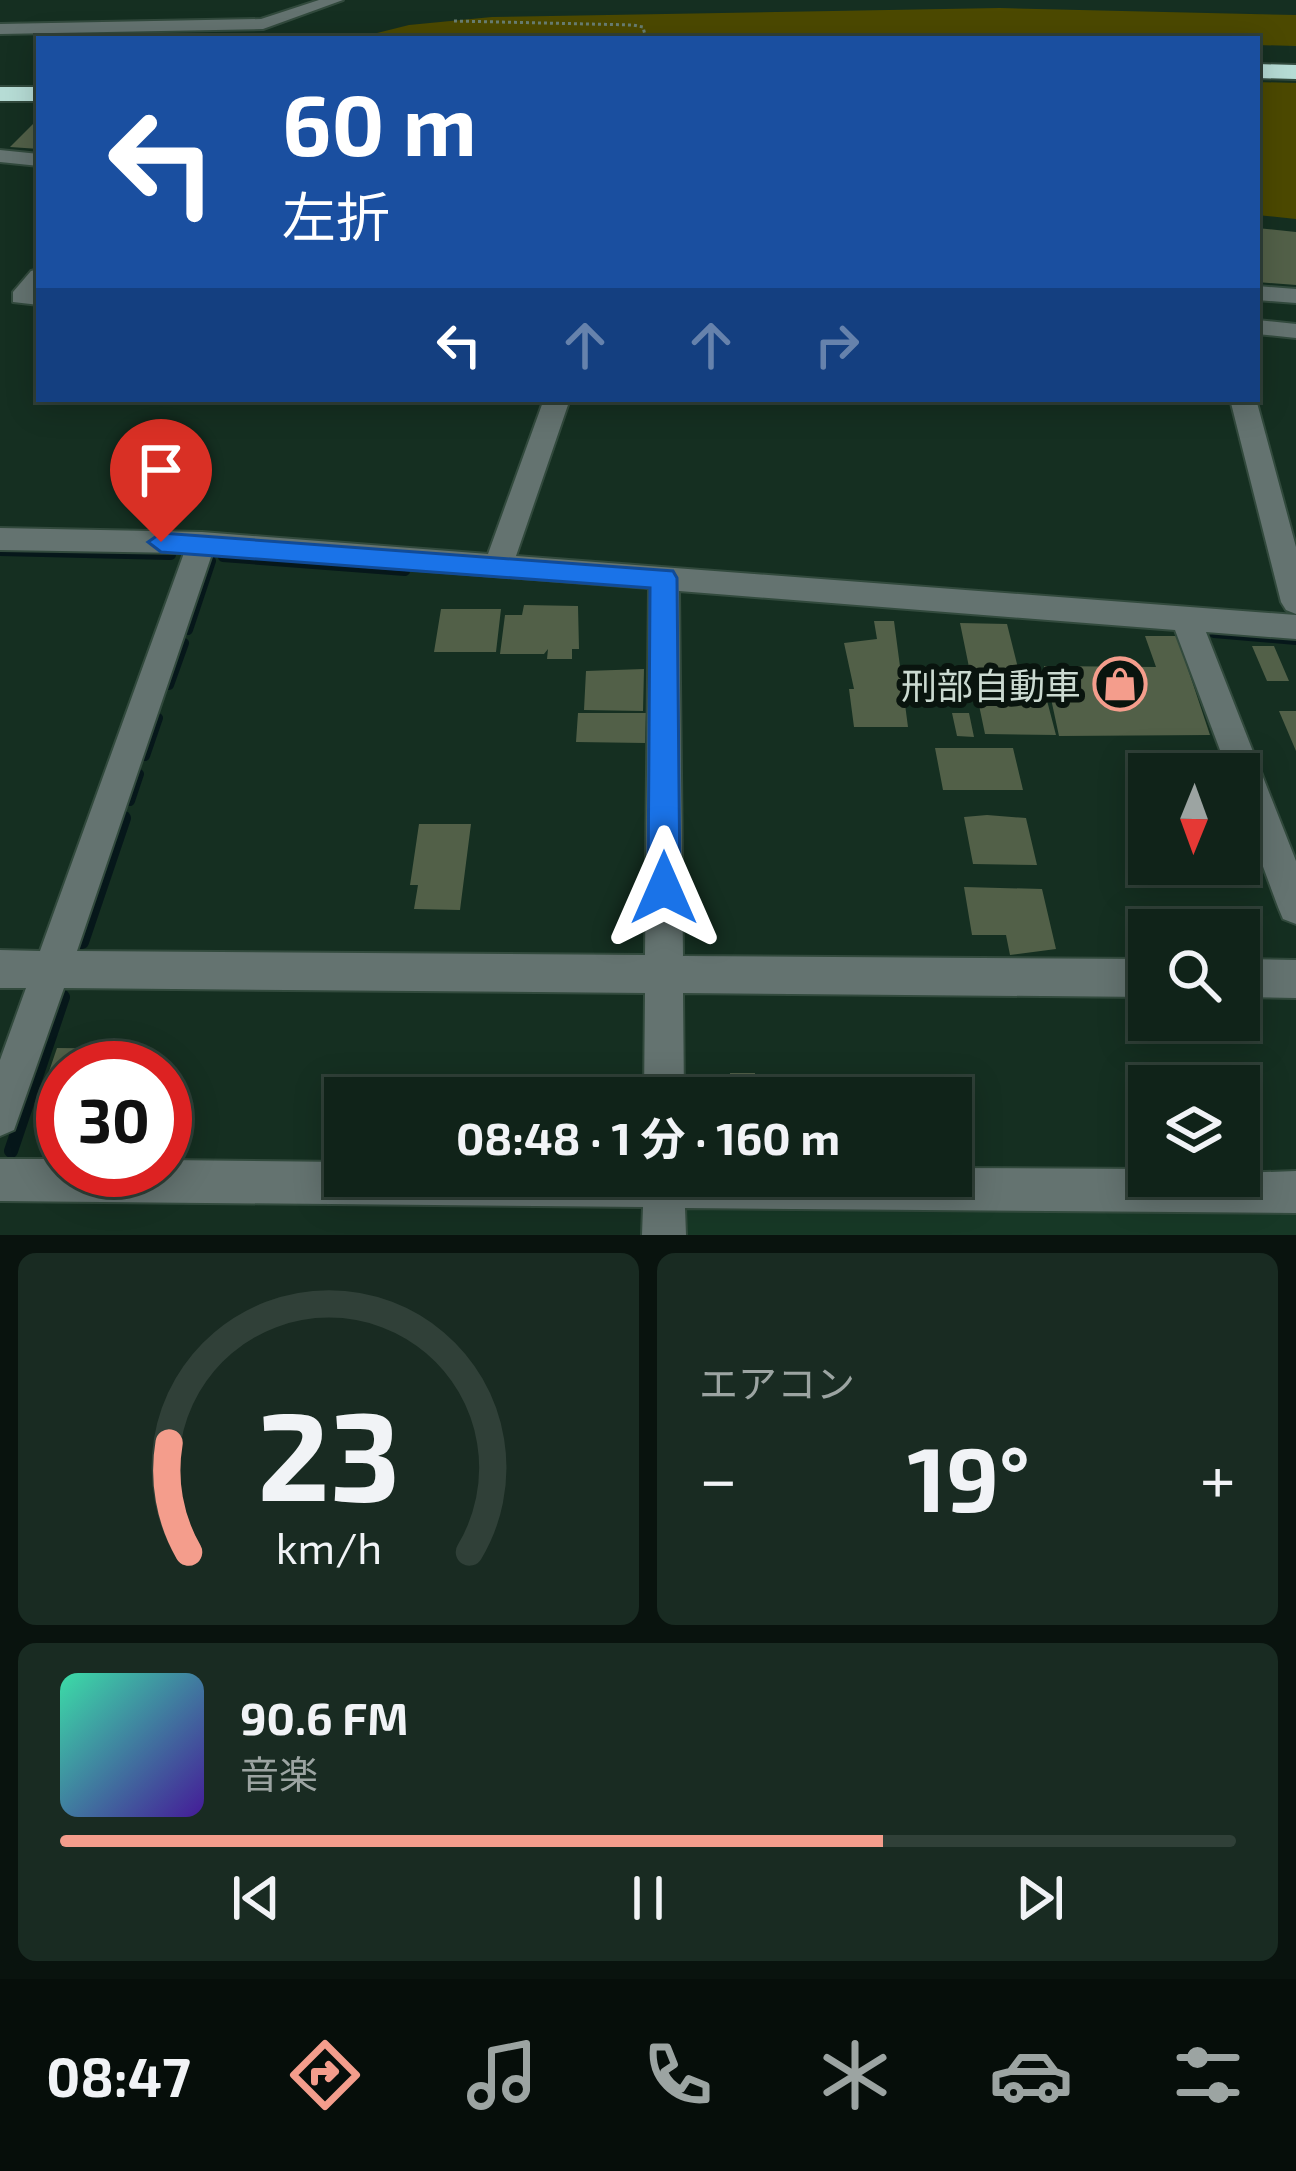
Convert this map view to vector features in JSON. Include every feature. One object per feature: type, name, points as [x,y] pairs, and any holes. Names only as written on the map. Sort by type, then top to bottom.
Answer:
[{"type":"highway","points":[[1260,56],[1296,56]]},
{"type":"highway","points":[[1260,71],[1296,72]]},
{"type":"highway","points":[[0,78],[36,77]]},
{"type":"highway","points":[[0,94],[36,94]]},
{"type":"street","points":[[0,29],[263,24],[334,0]]},
{"type":"street","points":[[0,156],[36,160]]},
{"type":"street","points":[[36,280],[21,297],[36,298]]},
{"type":"street","points":[[1260,292],[1296,296]]},
{"type":"street","points":[[1260,327],[1296,331]]},
{"type":"street","points":[[498,566],[556,402]]},
{"type":"street","points":[[1244,402],[1296,602]]},
{"type":"street","points":[[0,539],[202,543],[1296,627]]},
{"type":"street","points":[[0,1116],[202,543]]},
{"type":"street","points":[[664,578],[664,1077]]},
{"type":"street","points":[[1186,618],[1296,907]]},
{"type":"street","points":[[0,969],[1128,978]]},
{"type":"street","points":[[1260,978],[1296,979]]},
{"type":"street","points":[[0,1180],[324,1180]]},
{"type":"street","points":[[972,1186],[1296,1192]]},
{"type":"street","points":[[664,1197],[664,1235]]},
{"type":"path","points":[[454,21],[633,25],[643,27],[645,36]]},
{"type":"shaded area","points":[[1000,8],[1296,15],[1296,46],[1260,45],[1260,36],[365,36],[409,25],[492,17]]},
{"type":"shaded area","points":[[1260,82],[1296,83],[1296,219],[1260,215]]},
{"type":"shaded area","points":[[680,1204],[1296,1209],[1296,1235],[680,1235]]},
{"type":"building","points":[[34,123],[36,123],[36,149],[10,147]]},
{"type":"building","points":[[1260,228],[1296,232],[1296,285],[1260,282]]},
{"type":"building","points":[[524,605],[578,606],[579,649],[572,649],[572,659],[547,659],[548,649],[544,654],[500,654],[505,615],[522,615]]},
{"type":"building","points":[[441,609],[501,609],[496,652],[434,652]]},
{"type":"building","points":[[874,621],[894,621],[908,727],[854,727],[849,689],[854,689],[844,643],[877,639]]},
{"type":"building","points":[[960,623],[1007,624],[1019,672],[970,672]]},
{"type":"building","name":"刑部自動車","points":[[1145,636],[1177,636],[1210,735],[1059,736],[1044,666],[1156,667]]},
{"type":"building","points":[[1252,646],[1274,646],[1289,681],[1267,681]]},
{"type":"building","points":[[644,669],[643,711],[584,710],[586,671]]},
{"type":"building","points":[[975,686],[1044,689],[1056,735],[985,734]]},
{"type":"building","points":[[1279,711],[1296,711],[1296,751]]},
{"type":"building","points":[[578,713],[646,713],[645,743],[576,742]]},
{"type":"building","points":[[952,713],[969,713],[974,737],[957,736]]},
{"type":"building","points":[[935,748],[1013,748],[1023,790],[943,790]]},
{"type":"building","points":[[964,817],[1026,818],[1037,865],[973,864]]},
{"type":"building","points":[[419,824],[471,824],[460,910],[414,909],[418,885],[410,885]]},
{"type":"building","points":[[964,887],[1042,889],[1056,949],[1010,955],[1006,935],[972,935]]},
{"type":"building","points":[[730,1073],[755,1073],[755,1077],[730,1077]]},
{"type":"waterway","points":[[0,551],[171,555]]},
{"type":"waterway","points":[[223,557],[405,571]]},
{"type":"waterway","points":[[188,630],[211,561]]},
{"type":"waterway","points":[[1214,633],[1296,640]]},
{"type":"waterway","points":[[169,685],[184,643]]},
{"type":"waterway","points":[[145,756],[158,718]]},
{"type":"waterway","points":[[130,801],[139,774]]},
{"type":"waterway","points":[[82,942],[124,818]]},
{"type":"waterway","points":[[11,1151],[63,997]]},
{"type":"place","name":"刑部自動車","points":[[1120,684]]},
{"type":"route","points":[[161,542],[664,578],[664,888]]}]
